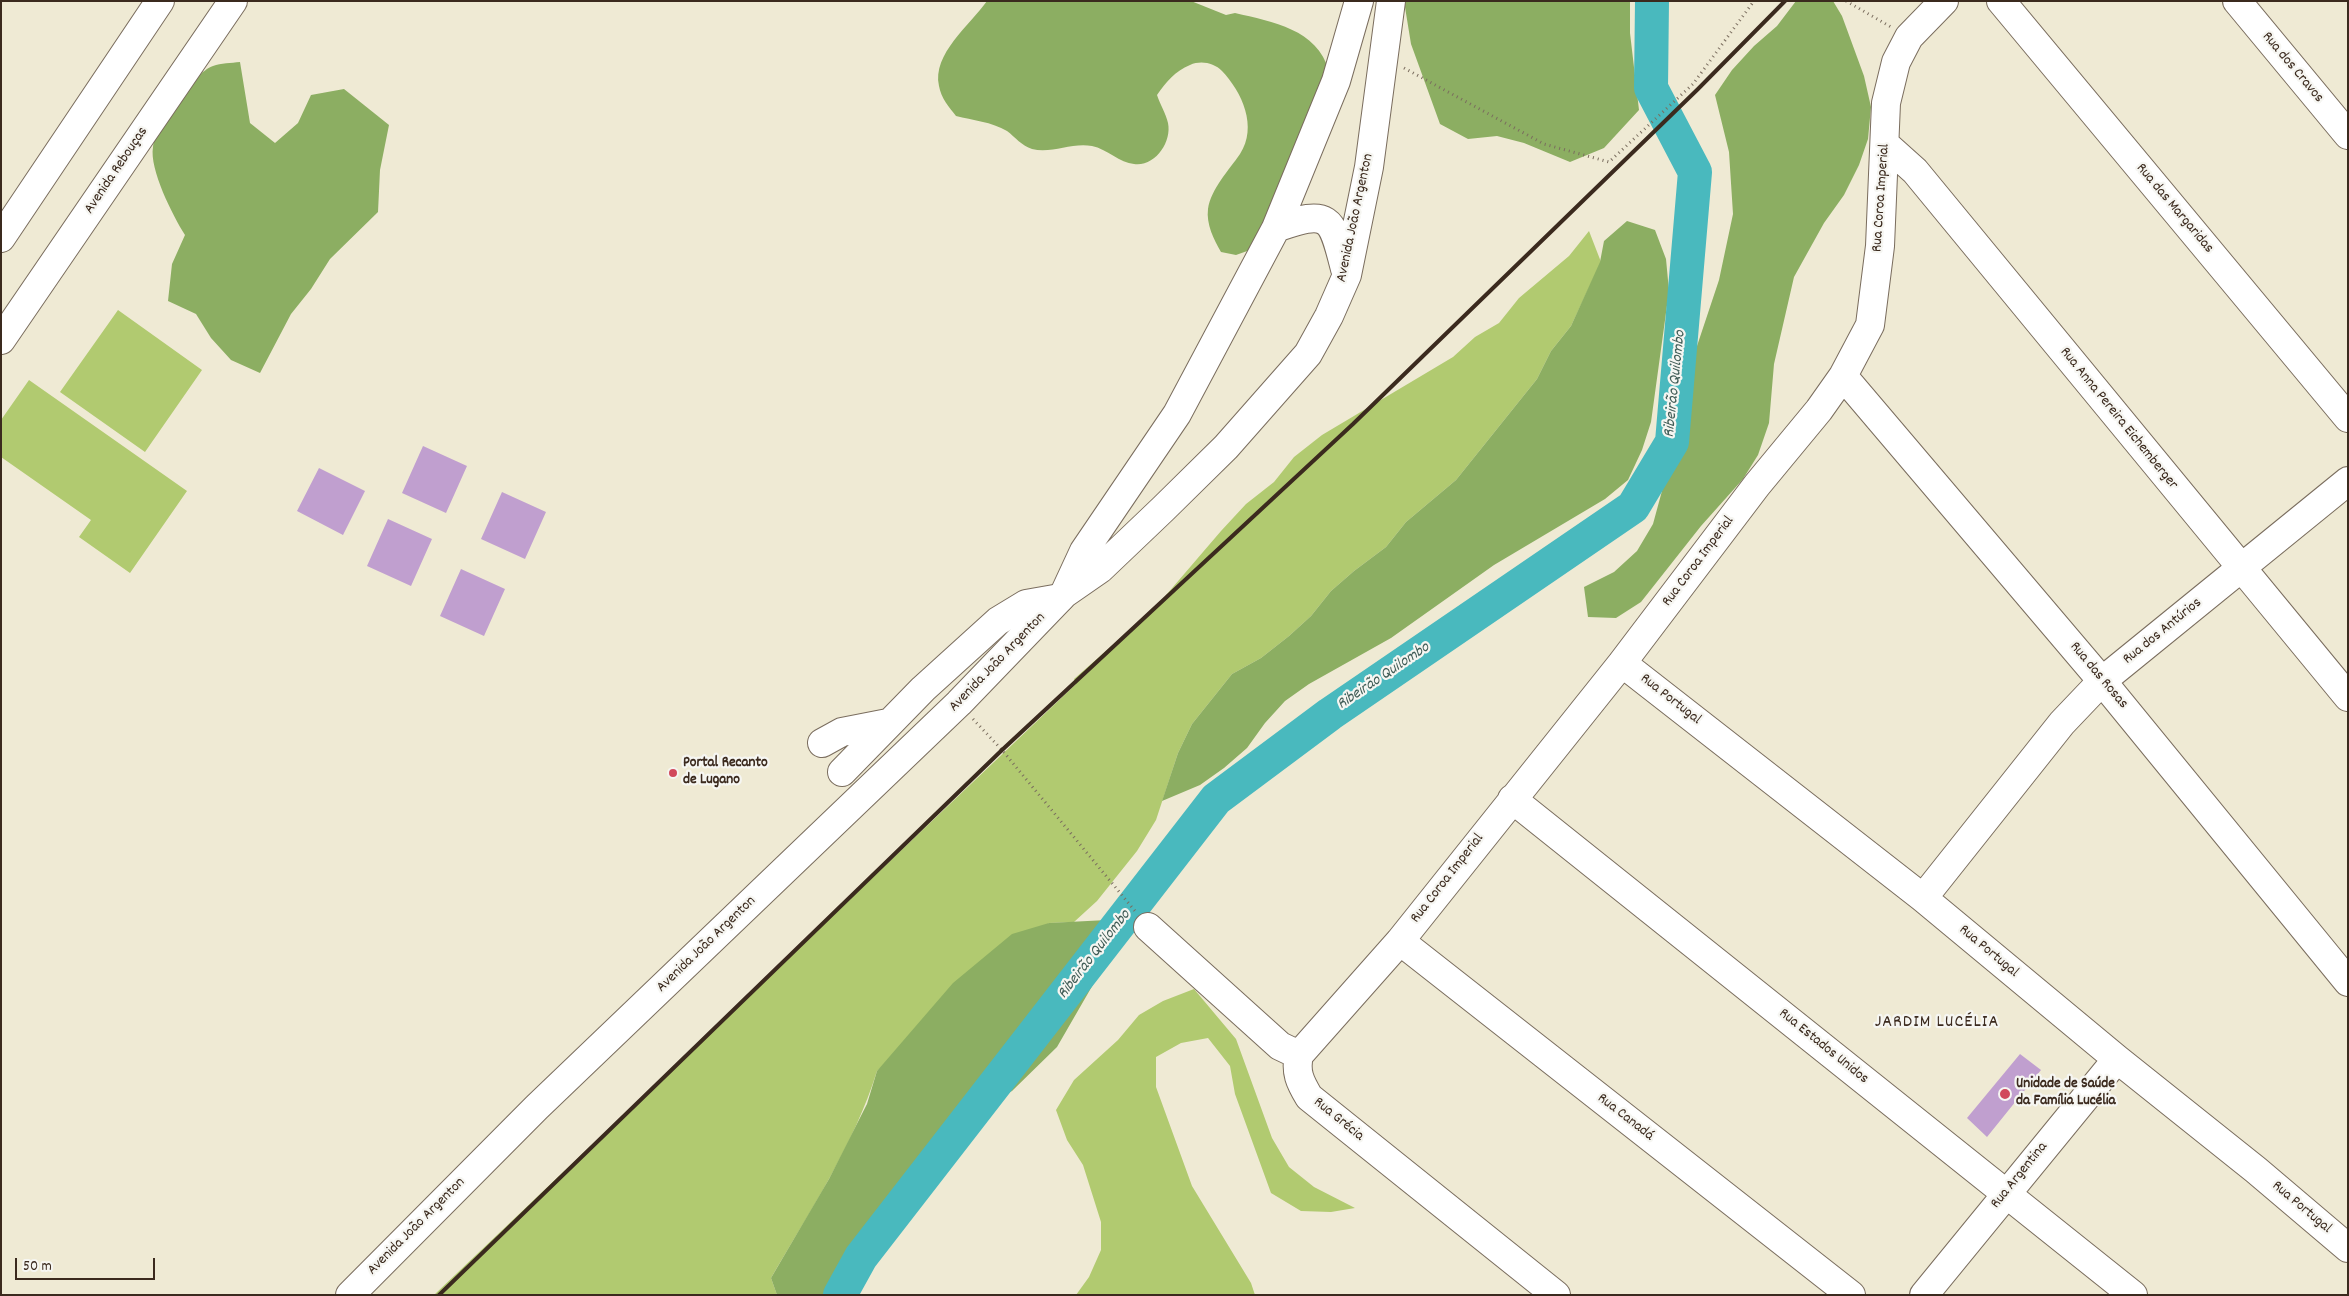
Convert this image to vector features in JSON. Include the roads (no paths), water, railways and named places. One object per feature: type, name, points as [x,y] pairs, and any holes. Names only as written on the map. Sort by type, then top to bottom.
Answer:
[{"type":"street","points":[[1,238],[160,1]]},
{"type":"street","name":"Avenida Rebouças","points":[[1,340],[234,1]]},
{"type":"street","name":"Avenida João Argenton","points":[[1062,596],[1084,552],[1177,414],[1276,228],[1336,81],[1359,1]]},
{"type":"street","name":"Avenida João Argenton","points":[[350,1295],[537,1107],[959,704],[1062,596],[1100,569],[1226,447],[1308,354],[1329,316],[1347,275],[1369,167],[1391,1]]},
{"type":"street","name":"Rua Coroa Imperial","points":[[1299,1055],[1400,941],[1622,663],[1758,485],[1819,410],[1843,376],[1870,325],[1880,246],[1886,145],[1886,103],[1896,62],[1909,37],[1944,1]]},
{"type":"street","name":"Rua das Margaridas","points":[[2000,1],[2348,418]]},
{"type":"street","name":"Rua dos Cravos","points":[[2237,1],[2348,135]]},
{"type":"street","name":"Rua Anna Pereira Eichemberger","points":[[1886,145],[1915,171],[2241,570],[2348,697]]},
{"type":"street","points":[[1276,228],[1316,217],[1327,222],[1336,234],[1347,275]]},
{"type":"street","name":"Rua das Rosas","points":[[1843,376],[2102,681],[2348,982]]},
{"type":"street","name":"Rua dos Antúrios","points":[[1923,898],[2062,723],[2102,681],[2241,570],[2348,481]]},
{"type":"street","points":[[842,772],[888,723],[955,658],[998,621],[1026,604],[1062,596]]},
{"type":"street","name":"Rua Portugal","points":[[1622,663],[1923,898],[2117,1059],[2256,1170],[2348,1248]]},
{"type":"street","points":[[822,743],[842,732],[888,723]]},
{"type":"street","name":"Rua Estados Unidos","points":[[1512,800],[2133,1295]]},
{"type":"street","points":[[1148,927],[1280,1046],[1299,1055]]},
{"type":"street","name":"Rua Canadá","points":[[1400,941],[1851,1295]]},
{"type":"street","name":"Rua Grécia","points":[[1299,1055],[1296,1067],[1299,1080],[1309,1097],[1556,1295]]},
{"type":"street","name":"Rua Argentina","points":[[1924,1295],[2117,1059]]},
{"type":"waterway","name":"Ribeirão Quilombo","points":[[840,1295],[861,1257],[1216,799],[1330,714],[1633,507],[1672,442],[1695,172],[1651,88],[1652,1]]},
{"type":"railway","points":[[439,1295],[1002,750],[1353,424],[1698,89],[1785,1]]},
{"type":"place","name":"Portal Recanto de Lugano","points":[[673,773]]},
{"type":"place","name":"Unidade de Saúde da Família Lucélia","points":[[2005,1094]]},
{"type":"district","name":"JARDIM LUCÉLIA","points":[[1937,1024]]}]
